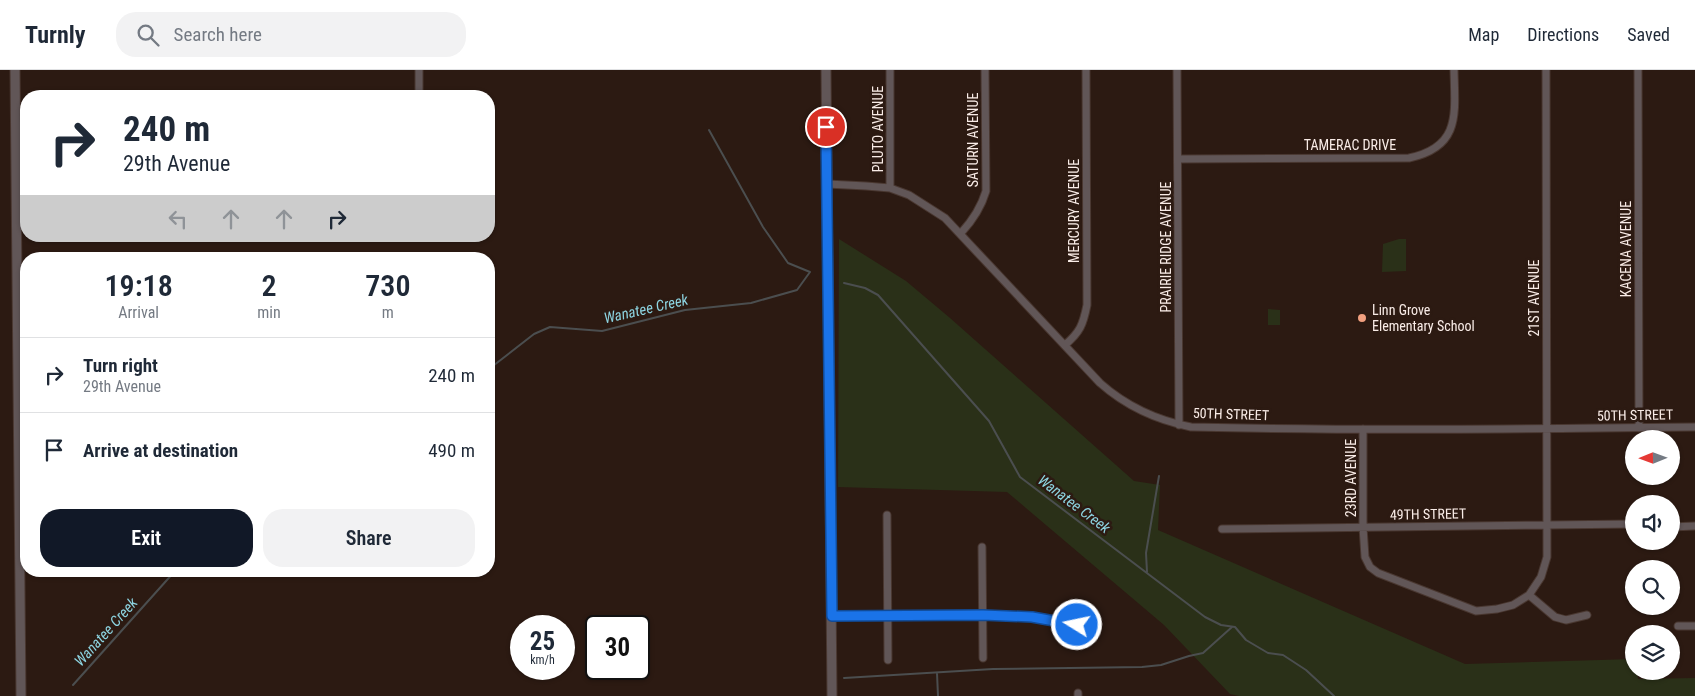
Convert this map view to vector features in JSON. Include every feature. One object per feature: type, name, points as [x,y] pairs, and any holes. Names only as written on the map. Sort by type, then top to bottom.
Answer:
[{"type":"street","points":[[14,70],[21,696]]},
{"type":"street","points":[[419,70],[420,90]]},
{"type":"street","points":[[826,70],[832,696]]},
{"type":"street","name":"PLUTO AVENUE","points":[[890,70],[890,188]]},
{"type":"street","name":"SATURN AVENUE","points":[[961,233],[973,220],[982,204],[986,191],[985,70]]},
{"type":"street","name":"MERCURY AVENUE","points":[[1065,345],[1076,335],[1083,324],[1087,306],[1086,70]]},
{"type":"street","name":"PRAIRIE RIDGE AVENUE","points":[[1177,70],[1179,425]]},
{"type":"street","name":"TAMERAC DRIVE","points":[[1178,159],[1408,158],[1423,155],[1436,149],[1446,138],[1452,123],[1454,70]]},
{"type":"street","name":"21ST AVENUE","points":[[1529,594],[1542,577],[1547,557],[1546,70]]},
{"type":"street","name":"KACENA AVENUE","points":[[1638,70],[1639,428]]},
{"type":"street","name":"50TH STREET","points":[[827,184],[890,188],[909,194],[928,206],[961,233],[1100,384],[1116,398],[1150,416],[1179,425],[1199,427],[1363,429],[1695,427]]},
{"type":"street","name":"23RD AVENUE","points":[[1363,429],[1363,527],[1365,557],[1370,567],[1378,574],[1476,611],[1497,609],[1513,604],[1529,594]]},
{"type":"street","points":[[887,515],[888,660]]},
{"type":"street","name":"49TH STREET","points":[[1222,530],[1625,524]]},
{"type":"street","points":[[1680,527],[1695,526]]},
{"type":"street","points":[[982,547],[983,658]]},
{"type":"street","points":[[1529,594],[1555,617],[1566,620],[1587,615]]},
{"type":"street","points":[[832,616],[983,615],[1032,617],[1077,625]]},
{"type":"street","points":[[1680,626],[1695,626]]},
{"type":"green space","points":[[839,239],[906,281],[1134,481],[1160,485],[1158,530],[1465,664],[1625,659],[1625,680],[1680,680],[1680,678],[1695,678],[1695,696],[1239,696],[1230,694],[1164,625],[1007,492],[838,487]]},
{"type":"green space","points":[[1406,239],[1406,271],[1382,272],[1383,244]]},
{"type":"green space","points":[[1268,309],[1280,310],[1280,325],[1268,325]]},
{"type":"waterway","name":"Wanatee Creek","points":[[495,364],[534,334],[550,327],[602,331],[685,310],[751,303],[797,290],[810,272],[788,263],[763,227],[709,130]]},
{"type":"waterway","name":"Wanatee Creek","points":[[844,283],[865,288],[878,295],[989,421],[1020,477],[1205,617],[1221,625],[1235,627],[1246,640],[1268,653],[1283,655],[1306,670],[1334,696]]},
{"type":"waterway","points":[[1147,572],[1146,553],[1159,476]]},
{"type":"waterway","name":"Wanatee Creek","points":[[73,685],[170,577]]},
{"type":"waterway","points":[[844,678],[993,669],[1142,667],[1161,665],[1203,653],[1232,627]]},
{"type":"waterway","points":[[937,673],[938,696]]},
{"type":"place","name":"Linn Grove Elementary School","points":[[1362,318]]},
{"type":"route","points":[[826,127],[832,616],[983,615],[1032,617],[1077,625]]}]
